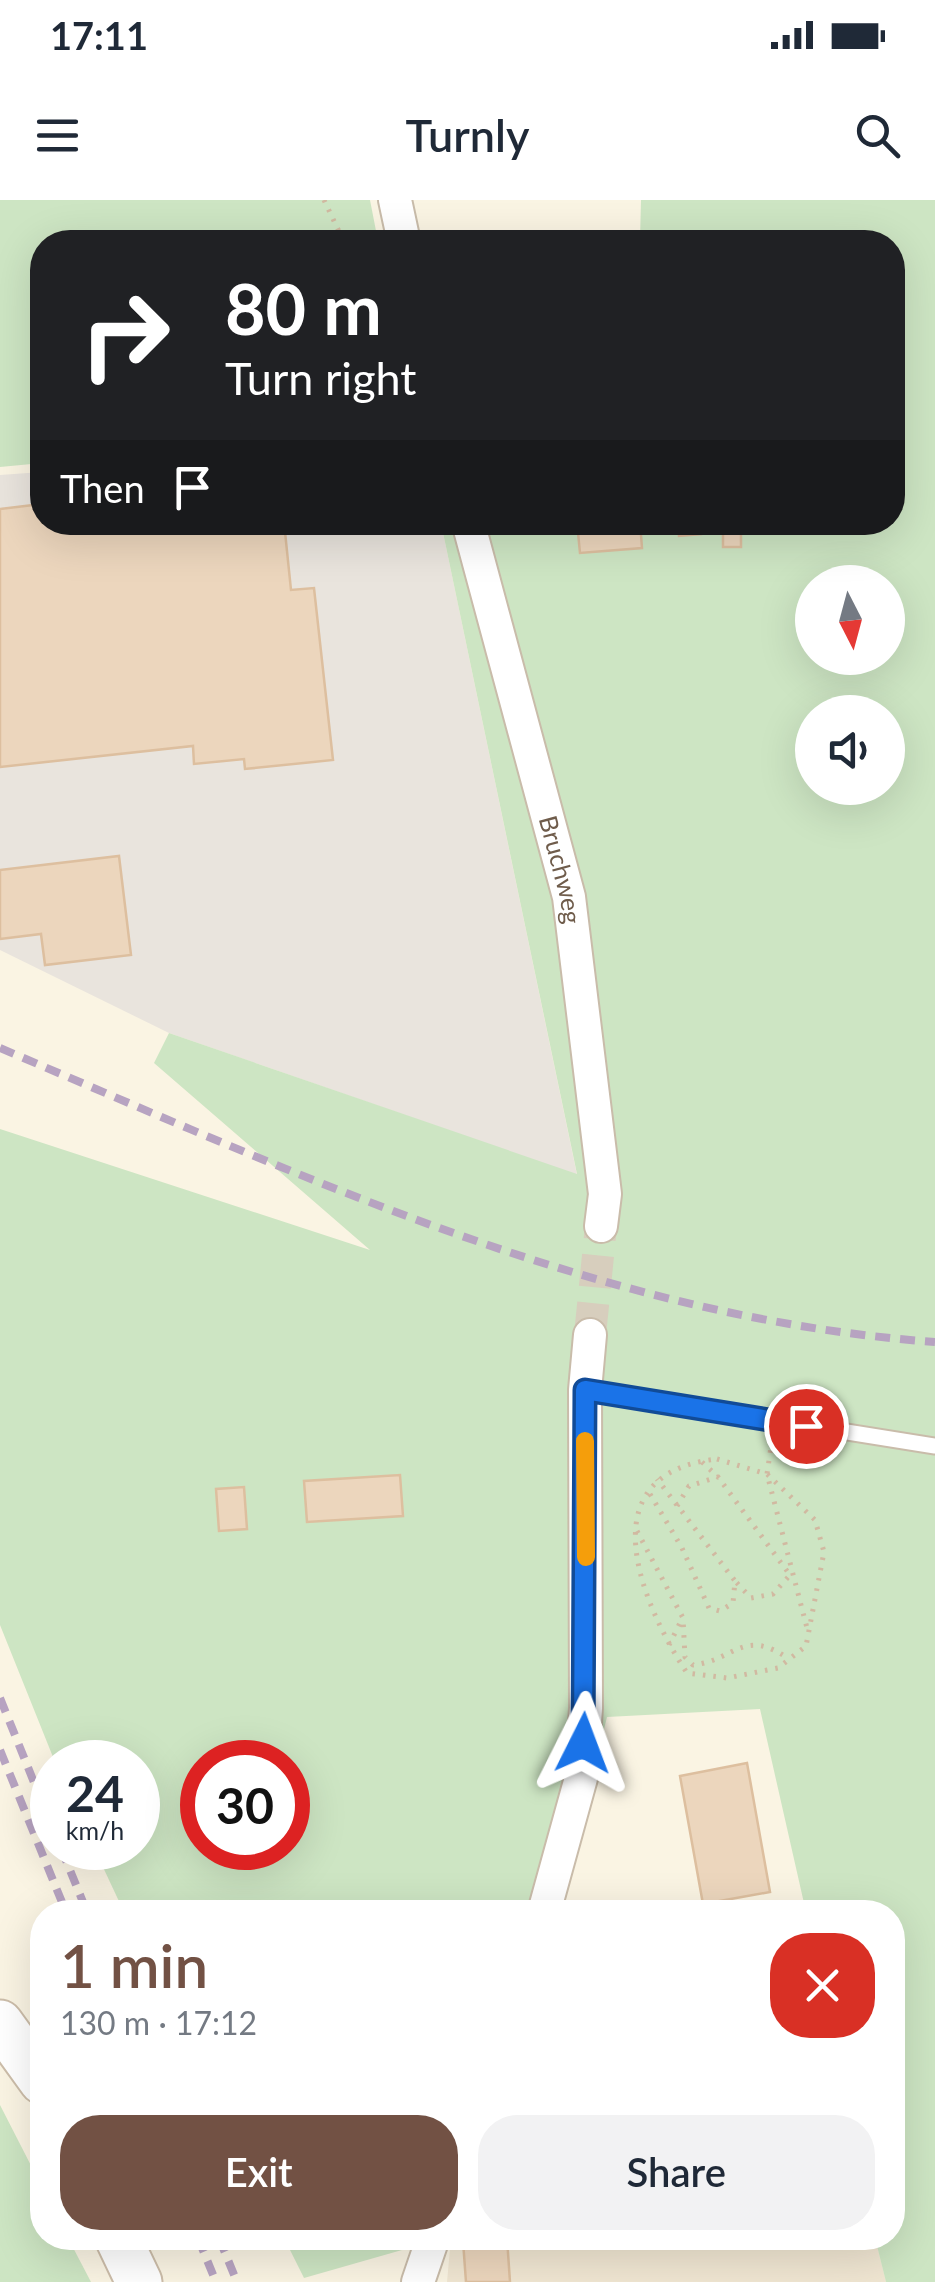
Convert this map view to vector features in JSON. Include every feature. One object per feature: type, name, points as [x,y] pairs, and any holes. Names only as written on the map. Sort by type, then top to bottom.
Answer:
[{"type":"main road","points":[[0,2023],[30,2064]]},
{"type":"main road","points":[[124,2250],[139,2282]]},
{"type":"street","points":[[395,200],[401,230]]},
{"type":"street","name":"Bruchweg","points":[[472,535],[569,896],[605,1194],[601,1226]]},
{"type":"street","points":[[547,1900],[581,1778],[586,1708],[585,1390],[590,1335]]},
{"type":"street","points":[[418,2282],[430,2250]]},
{"type":"lane","points":[[585,1390],[935,1446]]},
{"type":"path","points":[[324,200],[338,230]]},
{"type":"path","points":[[774,1421],[767,1474],[790,1575],[808,1631]]},
{"type":"path","points":[[717,1459],[767,1474],[816,1520],[824,1552],[806,1646],[778,1668],[726,1678],[687,1673],[643,1595],[634,1545],[649,1493],[657,1478],[684,1463],[717,1459]]},
{"type":"path","points":[[701,1461],[718,1477],[790,1575]]},
{"type":"path","points":[[677,1506],[689,1486],[718,1477]]},
{"type":"path","points":[[657,1478],[751,1598],[772,1594],[790,1575]]},
{"type":"path","points":[[649,1493],[682,1548],[709,1608],[720,1611],[733,1603],[736,1581]]},
{"type":"path","points":[[637,1531],[683,1618],[684,1657],[693,1665],[713,1663],[742,1645],[769,1645],[789,1660]]},
{"type":"path","points":[[669,1645],[683,1618]]},
{"type":"shaded area","points":[[30,473],[30,535],[444,535],[577,1175],[169,1033],[0,950],[0,475]]},
{"type":"shaded area","points":[[450,2250],[878,2250],[886,2282],[447,2282]]},
{"type":"green space","points":[[0,200],[370,200],[376,230],[30,230],[30,464],[0,467]]},
{"type":"green space","points":[[641,200],[935,200],[935,2282],[886,2282],[878,2250],[905,2250],[905,1900],[803,1900],[760,1709],[607,1717],[562,1900],[118,1900],[104,1870],[160,1870],[160,1740],[46,1740],[0,1625],[0,1129],[370,1250],[154,1063],[169,1033],[577,1174],[444,535],[905,535],[905,230],[640,230]]},
{"type":"green space","points":[[0,2105],[30,2164],[30,2250],[74,2250],[91,2282],[0,2282]]},
{"type":"green space","points":[[290,2250],[402,2250],[304,2278]]},
{"type":"building","points":[[30,505],[30,535],[285,535],[291,590],[314,588],[333,760],[245,769],[244,759],[194,764],[193,746],[0,767],[0,509]]},
{"type":"building","points":[[578,535],[641,535],[642,548],[580,553]]},
{"type":"building","points":[[723,535],[741,535],[741,547],[723,547]]},
{"type":"building","points":[[119,856],[131,955],[45,965],[41,934],[0,939],[0,870]]},
{"type":"building","points":[[400,1475],[403,1516],[307,1522],[304,1481]]},
{"type":"building","points":[[244,1487],[247,1529],[219,1531],[216,1489]]},
{"type":"building","points":[[747,1763],[770,1892],[702,1900],[680,1776]]},
{"type":"building","points":[[464,2250],[508,2250],[510,2282],[466,2282]]},
{"type":"tunnel","points":[[590,1335],[601,1226]]},
{"type":"railway","points":[[0,1048],[341,1191],[573,1272],[691,1304],[812,1328],[935,1342]]},
{"type":"railway","points":[[0,1698],[30,1772]]},
{"type":"railway","points":[[0,1750],[61,1900]]},
{"type":"railway","points":[[70,1870],[82,1900]]},
{"type":"railway","points":[[203,2250],[216,2282]]},
{"type":"railway","points":[[224,2250],[237,2282]]},
{"type":"slow traffic","points":[[585,1441],[586,1557]]},
{"type":"route","points":[[583,1743],[585,1390],[806,1426]]}]
